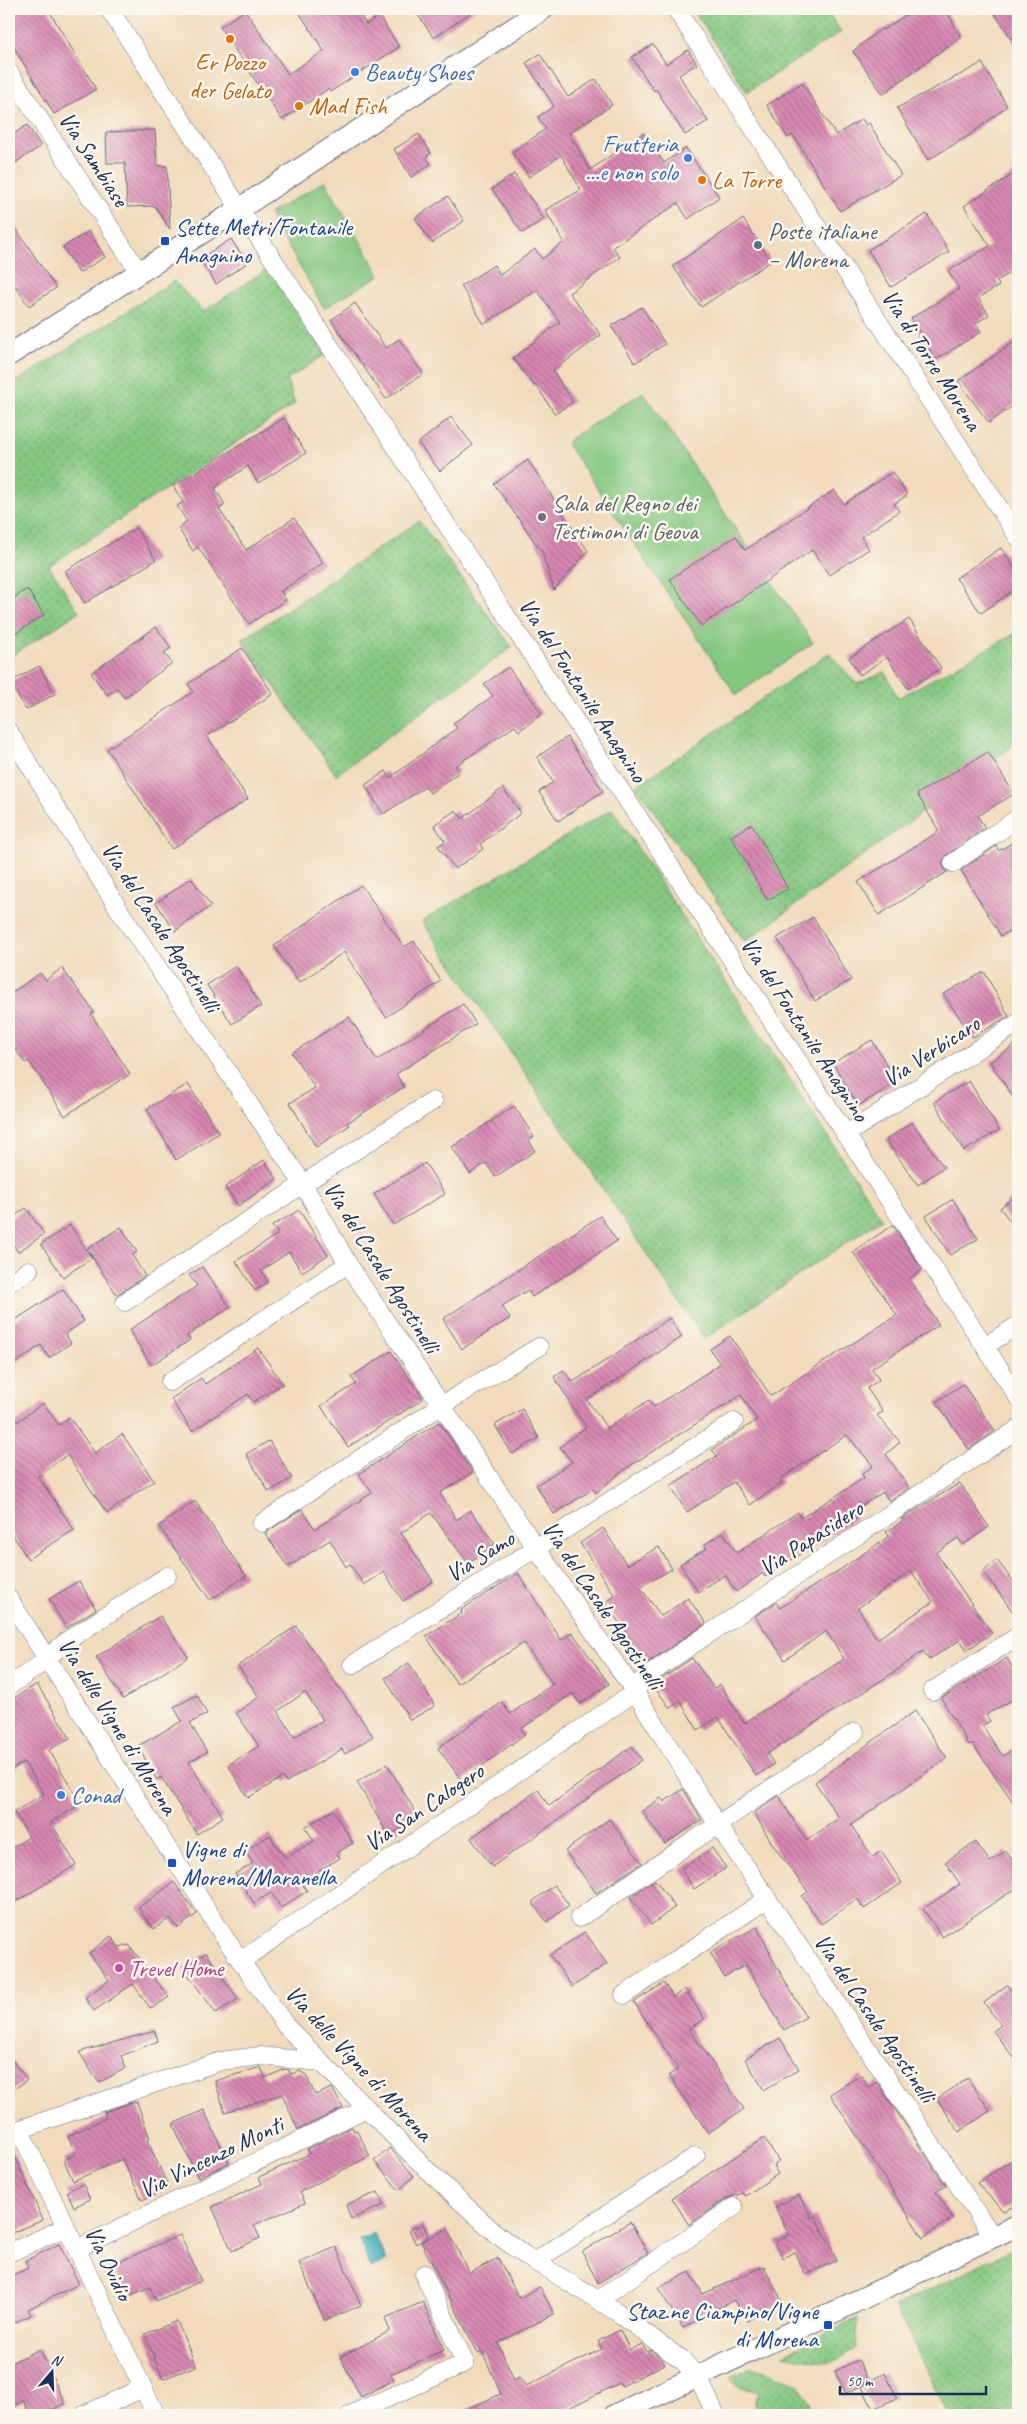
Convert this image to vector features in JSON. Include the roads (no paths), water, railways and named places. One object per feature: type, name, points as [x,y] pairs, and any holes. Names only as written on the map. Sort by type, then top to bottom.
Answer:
[{"type":"street","name":"Via del Fontanile Anagnino","points":[[109,9],[1018,1397]]},
{"type":"street","points":[[9,355],[241,208],[543,9]]},
{"type":"street","name":"Via di Torre Morena","points":[[676,9],[1018,536]]},
{"type":"street","name":"Via Sambiase","points":[[9,72],[139,272]]},
{"type":"street","name":"Via del Casale Agostinelli","points":[[9,732],[123,916],[303,1184],[348,1264],[536,1548],[635,1692],[718,1825],[993,2238]]},
{"type":"street","points":[[953,863],[1018,818]]},
{"type":"street","name":"Via Verbicaro","points":[[845,1135],[1018,1023]]},
{"type":"street","points":[[125,1302],[303,1184],[433,1101]]},
{"type":"street","points":[[170,1382],[348,1264]]},
{"type":"street","points":[[9,1283],[29,1270]]},
{"type":"street","points":[[985,1346],[1018,1326]]},
{"type":"street","points":[[262,1524],[442,1405],[539,1347]]},
{"type":"street","name":"Via Samo","points":[[352,1665],[734,1422]]},
{"type":"street","name":"Via Papasidero","points":[[635,1692],[643,1679],[682,1651],[1018,1429]]},
{"type":"street","points":[[9,1686],[68,1640],[167,1576]]},
{"type":"street","name":"Via delle Vigne di Morena","points":[[9,1599],[241,1961],[279,2017],[455,2197],[495,2233],[534,2262],[598,2300],[663,2345],[698,2376]]},
{"type":"street","points":[[932,1691],[1018,1636]]},
{"type":"street","name":"Via San Calogero","points":[[241,1961],[635,1692]]},
{"type":"street","points":[[579,1918],[855,1732]]},
{"type":"street","points":[[624,1995],[767,1899]]},
{"type":"street","points":[[14,2132],[221,2062],[260,2056],[321,2062]]},
{"type":"street","name":"Via Vincenzo Monti","points":[[77,2249],[367,2108]]},
{"type":"street","name":"Via Ovidio","points":[[14,2132],[66,2227],[156,2415]]},
{"type":"street","points":[[534,2262],[696,2156]]},
{"type":"street","points":[[598,2300],[734,2207]]},
{"type":"street","points":[[615,2415],[1018,2225]]},
{"type":"street","points":[[9,2253],[66,2227]]},
{"type":"street","points":[[350,2415],[465,2363],[424,2274]]},
{"type":"street","points":[[698,2376],[716,2415]]},
{"type":"street","points":[[84,2415],[143,2388]]},
{"type":"water","points":[[374,2233],[387,2261],[371,2268],[359,2240]]},
{"type":"place","name":"Er Pozzo der Gelato","points":[[230,39]]},
{"type":"place","name":"Beauty Shoes","points":[[355,72]]},
{"type":"place","name":"Mad Fish","points":[[299,106]]},
{"type":"place","name":"Frutteria ...e non solo","points":[[688,158]]},
{"type":"place","name":"La Torre","points":[[702,180]]},
{"type":"place","name":"Sette Metri/Fontanile Anagnino","points":[[165,241]]},
{"type":"place","name":"Poste italiane – Morena","points":[[758,245]]},
{"type":"place","name":"Sala del Regno dei Testimoni di Geova","points":[[542,517]]},
{"type":"place","name":"Conad","points":[[61,1795]]},
{"type":"place","name":"Vigne di Morena/Maranella","points":[[172,1863]]},
{"type":"place","name":"Trevel Home","points":[[119,1968]]},
{"type":"place","name":"Staz.ne Ciampino/Vigne di Morena","points":[[828,2325]]}]
